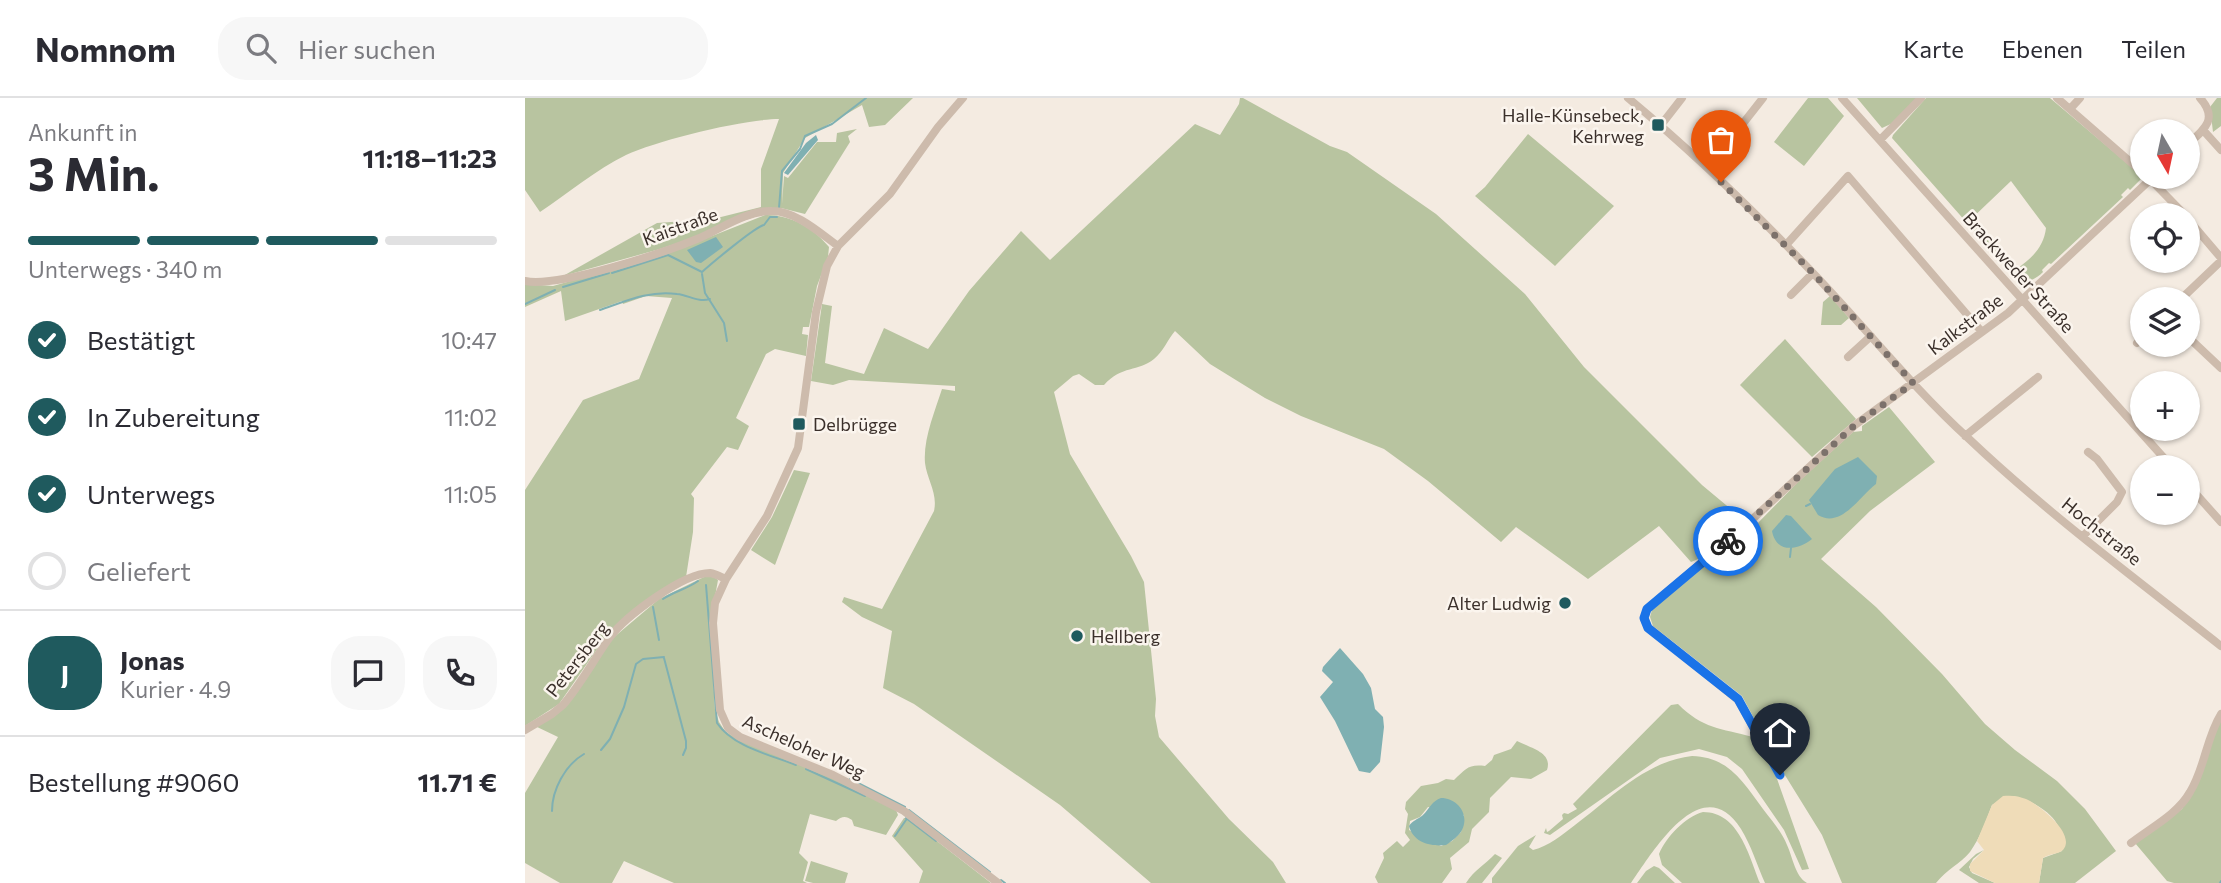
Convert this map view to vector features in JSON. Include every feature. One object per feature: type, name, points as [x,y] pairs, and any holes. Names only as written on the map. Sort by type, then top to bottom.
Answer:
[{"type":"street","name":"Ascheloher Weg","points":[[963,98],[938,127],[890,194],[838,246],[827,266],[816,312],[798,448],[767,516],[726,579],[715,603],[713,623],[720,710],[728,728],[740,737],[834,775],[904,811],[998,883]]},
{"type":"street","name":"Hochstraße","points":[[1628,98],[1708,168],[1813,273],[1965,436],[2083,536],[2221,646]]},
{"type":"street","points":[[1661,125],[1682,98]]},
{"type":"street","points":[[1708,168],[1763,98]]},
{"type":"street","name":"Brackweder Straße","points":[[1842,98],[2161,455]]},
{"type":"street","points":[[1880,140],[1921,98]]},
{"type":"street","points":[[2057,98],[2130,162]]},
{"type":"street","points":[[2070,109],[2080,98]]},
{"type":"street","points":[[2200,98],[2208,109],[2209,117],[2200,133]]},
{"type":"street","points":[[2203,130],[2221,150]]},
{"type":"street","points":[[1786,246],[1848,176],[1982,332]]},
{"type":"street","name":"Kalkstraße","points":[[1780,775],[1738,699],[1648,628],[1644,614],[1647,609],[1738,532],[1855,425],[2022,300],[2138,189]]},
{"type":"street","points":[[2161,189],[2173,203]]},
{"type":"street","name":"Kaistraße","points":[[525,281],[547,283],[565,280],[675,247],[751,215],[771,211],[795,218],[838,246]]},
{"type":"street","points":[[2193,287],[2221,259],[2200,234]]},
{"type":"street","points":[[1791,295],[1813,273]]},
{"type":"street","points":[[1848,357],[1871,336]]},
{"type":"street","points":[[2200,348],[2221,368]]},
{"type":"street","points":[[1965,436],[2038,377]]},
{"type":"street","points":[[2083,536],[2117,502],[2122,492],[2098,459],[2088,452]]},
{"type":"street","points":[[2200,499],[2221,522]]},
{"type":"street","name":"Petersberg","points":[[525,730],[563,705],[612,635],[657,596],[678,583],[703,574],[713,573],[726,579]]},
{"type":"street","points":[[2131,843],[2181,805],[2190,793],[2212,730],[2221,715]]},
{"type":"green space","points":[[525,98],[913,98],[885,125],[869,127],[862,105],[805,138],[783,173],[782,204],[784,176],[788,178],[817,142],[836,142],[837,133],[857,129],[848,136],[850,142],[805,214],[781,208],[660,249],[563,276],[657,223],[713,219],[761,207],[761,169],[779,119],[724,126],[640,149],[604,167],[540,212],[525,190]]},
{"type":"green space","points":[[1240,98],[1330,146],[1347,152],[1436,214],[1525,294],[1584,367],[1702,485],[1744,520],[1703,557],[1691,562],[1659,526],[1588,579],[1516,527],[1501,542],[1428,481],[1384,449],[1301,416],[1265,398],[1210,364],[1175,331],[1154,359],[1117,374],[1104,385],[1095,385],[1079,374],[1073,376],[1054,392],[1070,454],[1144,582],[1159,737],[1229,819],[1273,862],[1286,883],[1151,883],[1060,805],[914,704],[883,688],[892,631],[862,617],[842,602],[844,597],[882,609],[934,511],[935,498],[925,463],[926,444],[942,389],[955,391],[955,386],[849,380],[833,385],[811,381],[822,304],[832,306],[825,363],[864,374],[884,328],[928,349],[969,291],[1021,231],[1050,260],[1195,124],[1220,135]]},
{"type":"green space","points":[[1808,98],[1828,98],[1844,116],[1804,166],[1774,142]]},
{"type":"green space","points":[[1857,98],[1917,98],[1893,123],[1882,128]]},
{"type":"green space","points":[[1926,98],[2050,98],[2130,166],[2131,189],[2130,190],[2128,188],[2121,195],[2123,197],[2049,263],[2043,272],[2028,281],[2018,281],[1970,227],[1973,224],[2016,269],[2036,252],[2043,241],[2046,228],[2011,181],[1967,223],[1892,138]]},
{"type":"green space","points":[[2217,98],[2221,98],[2221,126],[2213,132],[2210,107]]},
{"type":"green space","points":[[1528,134],[1614,206],[1555,266],[1475,196]]},
{"type":"green space","points":[[765,215],[783,217],[800,224],[816,234],[829,247],[817,286],[809,327],[803,327],[802,334],[808,335],[806,356],[775,349],[766,354],[736,418],[749,426],[738,450],[727,447],[691,494],[694,498],[693,532],[686,577],[600,645],[559,704],[525,726],[525,490],[583,400],[639,379],[672,298],[646,296],[623,304],[622,301],[565,321],[561,291],[525,307],[525,284],[553,286],[669,253]]},
{"type":"green space","points":[[1830,296],[1849,318],[1841,325],[1821,325],[1823,302]]},
{"type":"green space","points":[[1785,339],[1856,419],[1812,457],[1740,385]]},
{"type":"green space","points":[[1889,407],[1935,462],[1870,511],[1821,559],[1876,607],[1942,674],[1985,724],[2057,781],[2085,809],[2116,851],[2075,883],[2039,883],[2043,858],[2062,851],[2058,827],[2043,809],[2011,796],[1992,805],[1970,852],[1936,883],[1842,883],[1822,835],[1783,772],[1742,696],[1653,626],[1650,617],[1652,610],[1749,527],[1754,527],[1853,432],[1862,431],[1862,426]]},
{"type":"green space","points":[[794,470],[810,473],[775,565],[751,550],[772,517]]},
{"type":"green space","points":[[704,577],[718,580],[710,624],[715,710],[725,731],[739,740],[832,778],[896,810],[898,815],[886,835],[854,826],[848,818],[842,817],[836,821],[810,814],[799,853],[808,862],[803,881],[807,883],[674,883],[624,861],[612,883],[560,883],[525,863],[525,793],[558,737],[535,726],[553,717],[613,638],[659,599]]},
{"type":"green space","points":[[1678,704],[1704,723],[1753,737],[1776,776],[1809,869],[1802,870],[1784,830],[1742,769],[1727,757],[1699,749],[1660,758],[1550,835],[1544,833],[1546,828],[1547,832],[1563,819],[1564,813],[1568,814],[1577,809],[1573,804],[1671,705]]},
{"type":"green space","points":[[2221,720],[2221,883],[2167,881],[2135,843],[2182,809]]},
{"type":"green space","points":[[1517,741],[1539,751],[1547,759],[1547,770],[1531,779],[1511,777],[1490,798],[1489,812],[1472,829],[1469,842],[1450,858],[1452,869],[1442,883],[1378,883],[1375,877],[1384,858],[1383,853],[1397,841],[1403,847],[1410,840],[1405,833],[1408,814],[1405,809],[1406,802],[1421,786],[1446,779],[1454,780],[1468,768],[1485,766],[1494,755],[1511,749]],"holes":[[[1428,807],[1464,815],[1461,832],[1452,841],[1441,846],[1409,830],[1410,821],[1420,817]]]},
{"type":"green space","points":[[1692,756],[1716,761],[1742,781],[1780,831],[1797,871],[1807,883],[1765,883],[1741,829],[1726,813],[1710,807],[1695,811],[1680,821],[1665,836],[1631,883],[1492,883],[1492,878],[1518,846],[1536,835],[1529,847],[1533,850],[1544,846],[1644,773],[1675,759]]},
{"type":"green space","points":[[1703,812],[1726,819],[1734,827],[1747,849],[1760,883],[1682,883],[1662,865],[1659,854],[1671,835],[1683,823]]},
{"type":"green space","points":[[904,818],[991,883],[919,883],[923,871],[892,836]]},
{"type":"green space","points":[[1984,850],[1973,859],[1969,867],[1972,873],[1995,883],[1979,883],[1959,870]]},
{"type":"green space","points":[[1495,854],[1502,858],[1482,883],[1466,883],[1473,875]]},
{"type":"green space","points":[[811,861],[848,873],[845,883],[805,881]]},
{"type":"green space","points":[[1654,866],[1675,883],[1637,883],[1646,871]]},
{"type":"sand","points":[[2003,796],[2018,796],[2032,802],[2054,820],[2065,836],[2063,850],[2043,858],[2039,883],[1995,883],[1970,871],[1970,864],[1984,850],[1977,841],[1992,805]]},
{"type":"water","points":[[816,135],[818,140],[788,175],[784,173],[806,143]]},
{"type":"water","points":[[716,237],[723,247],[701,263],[696,262],[687,250]]},
{"type":"water","points":[[1858,457],[1877,476],[1876,484],[1842,515],[1826,518],[1818,515],[1809,500],[1835,469]]},
{"type":"water","points":[[1786,515],[1791,516],[1812,539],[1794,548],[1778,543],[1772,531]]},
{"type":"water","points":[[1340,648],[1363,674],[1371,688],[1375,709],[1383,717],[1380,762],[1370,773],[1359,771],[1320,697],[1333,682],[1322,671],[1323,667]]},
{"type":"water","points":[[1441,798],[1452,801],[1461,808],[1464,818],[1462,830],[1446,845],[1428,844],[1418,840],[1409,826]]},
{"type":"waterway","points":[[779,208],[782,171],[800,149],[805,136],[832,124],[866,98]]},
{"type":"waterway","points":[[612,273],[668,255],[702,272],[743,238],[764,225],[770,217],[777,217]]},
{"type":"waterway","points":[[563,287],[609,273]]},
{"type":"waterway","points":[[702,274],[705,293],[724,323],[727,341]]},
{"type":"waterway","points":[[525,304],[555,290]]},
{"type":"waterway","points":[[600,310],[638,297],[657,294],[710,299]]},
{"type":"waterway","points":[[1806,506],[1810,504]]},
{"type":"waterway","points":[[1790,557],[1791,548]]},
{"type":"waterway","points":[[663,599],[698,581]]},
{"type":"waterway","points":[[706,585],[717,723],[742,744],[796,765]]},
{"type":"waterway","points":[[653,607],[659,640]]},
{"type":"waterway","points":[[601,750],[610,739],[624,707],[636,664],[643,659],[664,657]]},
{"type":"waterway","points":[[664,658],[686,741],[683,755]]},
{"type":"waterway","points":[[552,811],[554,795],[561,779],[571,765],[584,754]]},
{"type":"waterway","points":[[806,769],[865,796]]},
{"type":"waterway","points":[[850,779],[905,807]]},
{"type":"waterway","points":[[909,810],[990,872]]},
{"type":"waterway","points":[[906,818],[936,841]]},
{"type":"waterway","points":[[895,836],[906,820]]},
{"type":"waterway","points":[[1001,880],[1005,883]]},
{"type":"way so far","points":[[1721,182],[1813,273],[1913,383],[1855,425],[1728,541]]},
{"type":"place","name":"Halle-Künsebeck, Kehrweg","points":[[1658,125]]},
{"type":"place","name":"Delbrügge","points":[[799,424]]},
{"type":"place","name":"Alter Ludwig","points":[[1565,603]]},
{"type":"place","name":"Hellberg","points":[[1077,636]]},
{"type":"route","points":[[1728,541],[1647,609],[1644,614],[1645,624],[1738,699],[1780,775]]}]
